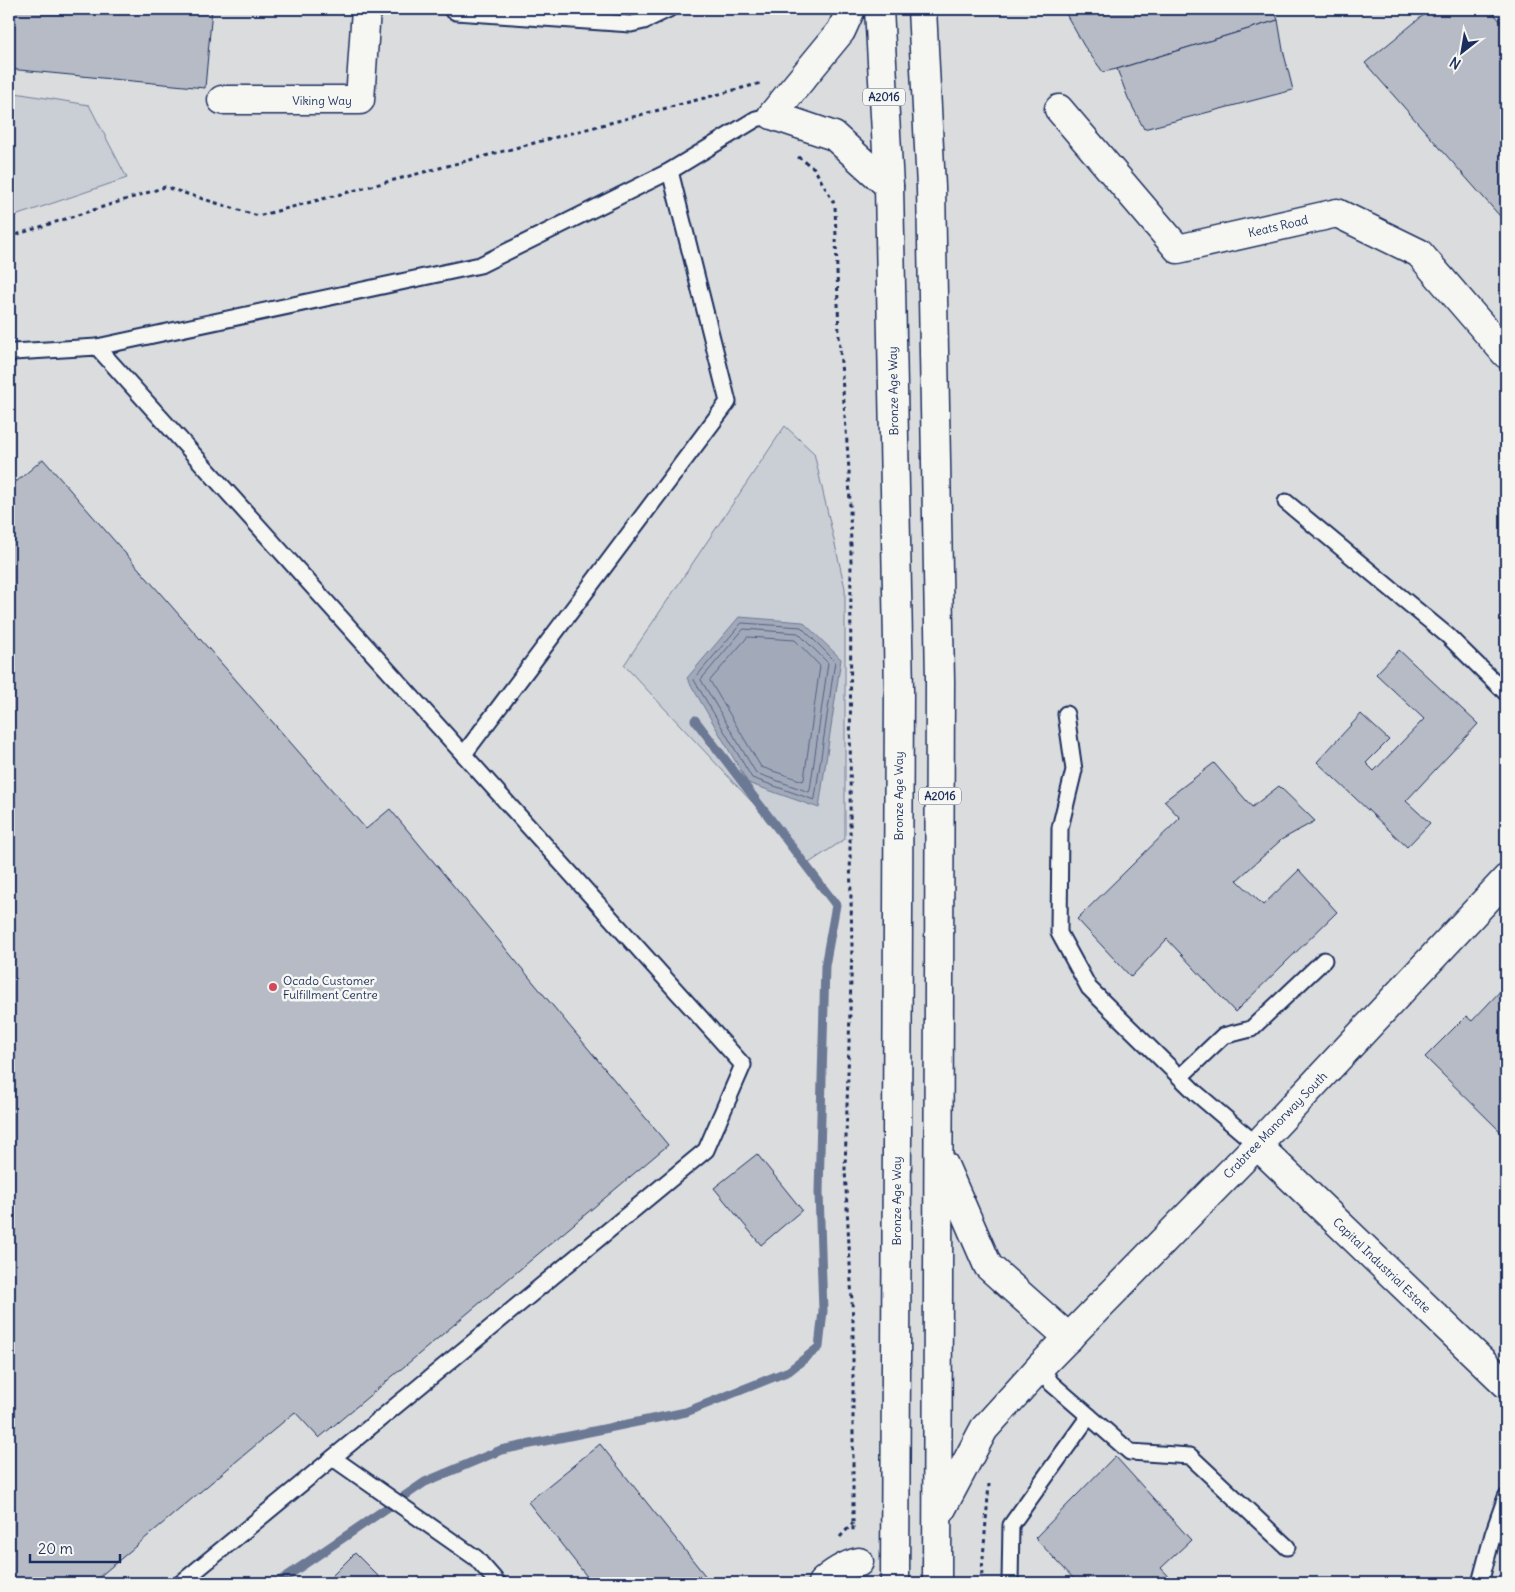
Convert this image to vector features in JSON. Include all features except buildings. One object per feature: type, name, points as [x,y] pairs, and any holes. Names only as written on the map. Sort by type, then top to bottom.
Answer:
[{"type":"main road","name":"Viking Way","points":[[222,100],[360,100],[366,9]]},
{"type":"main road","points":[[851,9],[841,31],[767,102],[834,136],[889,186]]},
{"type":"main road","name":"Bronze Age Way","points":[[880,9],[889,186],[899,691],[895,1583]]},
{"type":"main road","name":"A2016","points":[[922,9],[931,187],[940,671],[937,1583]]},
{"type":"main road","name":"Keats Road","points":[[1059,109],[1178,249],[1337,213],[1419,253],[1506,354]]},
{"type":"main road","name":"Crabtree Manorway South","points":[[938,1516],[984,1429],[1041,1366],[1257,1145],[1506,879]]},
{"type":"main road","name":"Capital Industrial Estate","points":[[1257,1145],[1506,1384]]},
{"type":"main road","points":[[939,1154],[988,1266],[1069,1338]]},
{"type":"main road","points":[[822,1583],[856,1563]]},
{"type":"lane","points":[[451,9],[456,12],[631,24],[644,21],[669,9]]},
{"type":"lane","points":[[9,356],[12,352],[97,347],[480,265],[670,171],[756,119],[767,102]]},
{"type":"lane","points":[[464,754],[728,402],[670,171]]},
{"type":"lane","points":[[97,347],[743,1065],[706,1150],[181,1583]]},
{"type":"lane","points":[[1286,502],[1448,636],[1506,693]]},
{"type":"lane","points":[[1066,714],[1074,770],[1060,828],[1059,933],[1089,988],[1180,1077],[1257,1145]]},
{"type":"lane","points":[[1180,1077],[1223,1036],[1251,1029],[1324,960]]},
{"type":"lane","points":[[1041,1366],[1051,1383],[1130,1452],[1190,1456],[1287,1547]]},
{"type":"lane","points":[[1010,1583],[1011,1526],[1089,1416]]},
{"type":"lane","points":[[333,1458],[476,1558],[498,1583]]},
{"type":"lane","points":[[1480,1583],[1506,1497]]},
{"type":"path","points":[[9,237],[165,187],[258,216],[761,82],[767,102]]},
{"type":"path","points":[[794,154],[814,168],[835,205],[839,336],[849,470],[851,547],[850,850],[852,948],[845,1169],[853,1321],[856,1563]]},
{"type":"path","points":[[980,1583],[989,1482]]},
{"type":"shaded area","points":[[9,9],[1506,9],[1506,1583],[9,1583]]},
{"type":"shaded area","points":[[9,92],[89,105],[127,178],[9,218]]},
{"type":"shaded area","points":[[785,426],[814,453],[845,588],[845,839],[809,863],[624,665]]},
{"type":"water","points":[[739,617],[803,622],[841,659],[819,808],[748,783],[687,678]]},
{"type":"waterway","points":[[277,1583],[425,1482],[501,1450],[686,1412],[789,1371],[819,1347],[823,1311],[819,1192],[825,966],[836,905],[695,720]]},
{"type":"place","name":"Ocado Customer Fulfillment Centre","points":[[273,987]]}]
